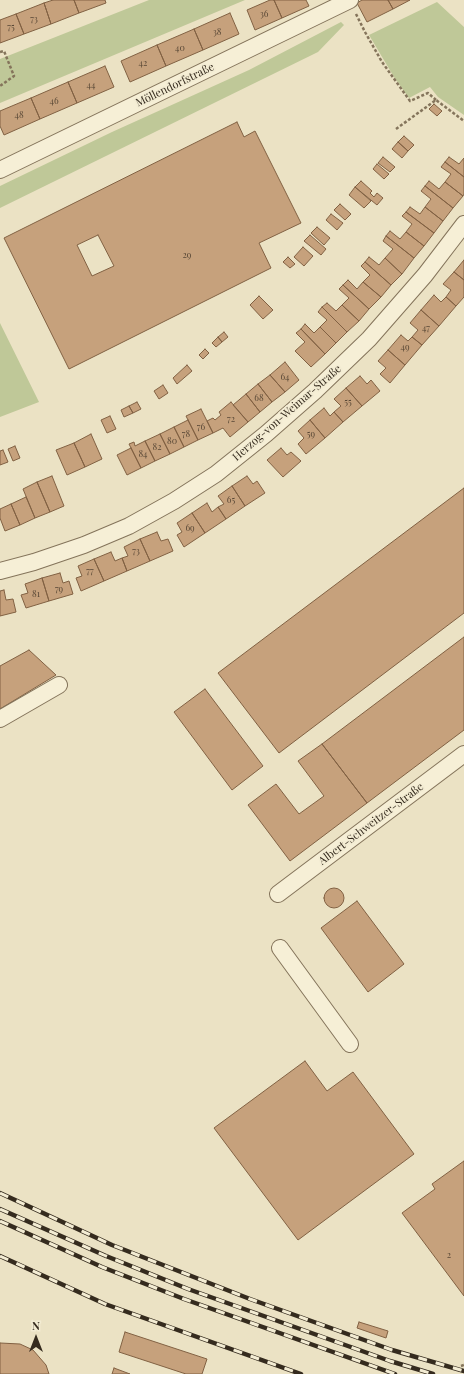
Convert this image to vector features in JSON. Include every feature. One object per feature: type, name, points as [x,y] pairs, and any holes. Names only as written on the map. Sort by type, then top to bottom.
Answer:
[{"type":"street","name":"Möllendorfstraße","points":[[0,170],[350,0]]},
{"type":"street","name":"Herzog-von-Weimar-Straße","points":[[0,571],[34,562],[84,545],[129,526],[174,501],[216,474],[266,434],[315,391],[369,339],[425,275],[464,224]]},
{"type":"street","points":[[0,719],[59,684]]},
{"type":"street","name":"Albert-Schweitzer-Straße","points":[[278,894],[464,754]]},
{"type":"street","points":[[280,948],[350,1044]]},
{"type":"path","points":[[350,0],[375,50],[410,102],[428,93],[464,121]]},
{"type":"path","points":[[0,52],[4,51],[14,76],[0,86]]},
{"type":"path","points":[[396,129],[436,100]]},
{"type":"green space","points":[[149,0],[245,0],[0,103],[0,59]]},
{"type":"green space","points":[[437,2],[464,27],[464,115],[438,97],[430,87],[409,98],[394,77],[369,35]]},
{"type":"green space","points":[[341,22],[344,25],[318,52],[0,208],[0,186],[112,132],[249,70]]},
{"type":"green space","points":[[0,323],[39,402],[0,417]]},
{"type":"building","points":[[53,0],[74,0],[79,13],[51,24],[44,3]]},
{"type":"building","points":[[74,0],[105,0],[106,3],[79,13]]},
{"type":"building","points":[[270,0],[274,0],[282,18],[255,30],[247,10]]},
{"type":"building","points":[[274,0],[306,0],[309,6],[282,18]]},
{"type":"building","points":[[362,0],[388,0],[393,9],[367,22],[357,3]]},
{"type":"building","points":[[388,0],[410,0],[393,9]]},
{"type":"building","points":[[44,3],[51,24],[24,34],[16,14]]},
{"type":"building","points":[[230,13],[239,34],[203,50],[194,29]]},
{"type":"building","points":[[16,14],[24,34],[0,43],[0,20]]},
{"type":"building","points":[[194,29],[203,50],[166,66],[157,45]]},
{"type":"building","points":[[157,45],[166,66],[130,82],[121,61]]},
{"type":"building","points":[[105,66],[114,87],[77,103],[68,82]]},
{"type":"building","points":[[68,82],[77,103],[40,119],[31,98]]},
{"type":"building","points":[[31,98],[40,119],[4,135],[0,126],[0,111]]},
{"type":"building","points":[[434,104],[442,111],[437,116],[429,109]]},
{"type":"building","points":[[237,122],[244,137],[255,131],[301,223],[259,243],[271,268],[69,369],[4,238]],"holes":[[[98,235],[114,266],[92,276],[77,245]]]},
{"type":"building","points":[[404,136],[414,145],[408,151],[398,142]]},
{"type":"building","points":[[398,142],[408,151],[402,158],[392,149]]},
{"type":"building","points":[[383,157],[395,167],[390,172],[378,163]]},
{"type":"building","points":[[449,157],[459,164],[464,158],[464,177],[445,162]]},
{"type":"building","points":[[445,162],[464,177],[463,196],[445,182],[451,174],[441,167]]},
{"type":"building","points":[[377,164],[389,174],[384,179],[373,169]]},
{"type":"building","points":[[361,181],[372,191],[370,193],[374,197],[377,193],[383,198],[377,205],[355,187]]},
{"type":"building","points":[[429,181],[439,189],[445,182],[463,196],[453,208],[425,186]]},
{"type":"building","points":[[425,186],[453,208],[443,221],[425,207],[431,199],[421,191]]},
{"type":"building","points":[[355,187],[371,201],[364,208],[349,195]]},
{"type":"building","points":[[340,204],[351,214],[345,220],[334,210]]},
{"type":"building","points":[[410,207],[420,214],[425,207],[443,221],[434,233],[406,212]]},
{"type":"building","points":[[406,212],[434,233],[424,246],[406,232],[412,224],[402,216]]},
{"type":"building","points":[[331,214],[343,223],[337,230],[326,220]]},
{"type":"building","points":[[317,227],[330,238],[324,245],[311,233]]},
{"type":"building","points":[[390,231],[400,239],[406,232],[424,246],[414,258],[386,236]]},
{"type":"building","points":[[310,235],[326,249],[321,255],[304,241]]},
{"type":"building","points":[[386,236],[414,258],[402,274],[385,258],[393,249],[383,241]]},
{"type":"building","points":[[303,247],[313,256],[304,266],[294,257]]},
{"type":"building","points":[[288,257],[295,264],[290,268],[283,262]]},
{"type":"building","points":[[369,257],[379,265],[385,258],[402,274],[391,285],[365,262]]},
{"type":"building","points":[[464,260],[464,280],[454,272]]},
{"type":"building","points":[[365,262],[391,285],[381,297],[363,282],[370,275],[361,266]]},
{"type":"building","points":[[454,272],[464,280],[464,297],[456,306],[446,297],[451,290],[443,284]]},
{"type":"building","points":[[348,280],[357,289],[363,282],[381,297],[369,309],[343,285]]},
{"type":"building","points":[[343,285],[369,309],[359,321],[342,305],[349,298],[339,289]]},
{"type":"building","points":[[434,295],[441,302],[446,297],[456,306],[439,326],[421,310]]},
{"type":"building","points":[[259,296],[273,310],[263,319],[250,305]]},
{"type":"building","points":[[327,303],[336,311],[342,305],[359,321],[347,332],[322,307]]},
{"type":"building","points":[[322,307],[347,332],[336,343],[320,327],[327,320],[318,312]]},
{"type":"building","points":[[421,310],[439,326],[422,345],[412,337],[418,330],[410,323]]},
{"type":"building","points":[[305,324],[314,333],[320,327],[336,343],[325,354],[301,329]]},
{"type":"building","points":[[301,329],[325,354],[311,367],[295,351],[305,342],[296,333]]},
{"type":"building","points":[[224,332],[228,337],[222,342],[218,337]]},
{"type":"building","points":[[401,335],[408,341],[412,337],[422,345],[405,365],[388,350]]},
{"type":"building","points":[[218,337],[222,342],[216,347],[212,343]]},
{"type":"building","points":[[205,349],[209,353],[203,359],[199,355]]},
{"type":"building","points":[[388,350],[405,365],[390,383],[380,374],[386,368],[378,361]]},
{"type":"building","points":[[285,362],[299,380],[285,392],[270,375]]},
{"type":"building","points":[[187,365],[192,371],[177,384],[173,378]]},
{"type":"building","points":[[270,375],[285,392],[272,402],[258,384]]},
{"type":"building","points":[[360,376],[367,384],[371,380],[380,391],[362,406],[346,388]]},
{"type":"building","points":[[258,384],[272,402],[260,412],[246,394]]},
{"type":"building","points":[[163,385],[168,393],[159,399],[154,391]]},
{"type":"building","points":[[346,388],[362,406],[343,422],[334,412],[341,406],[334,399]]},
{"type":"building","points":[[246,394],[260,412],[248,422],[233,405]]},
{"type":"building","points":[[137,402],[141,409],[133,413],[129,406]]},
{"type":"building","points":[[231,402],[248,422],[230,437],[223,428],[213,433],[207,421],[213,418],[215,420],[221,415],[219,412]]},
{"type":"building","points":[[129,406],[133,413],[124,417],[121,410]]},
{"type":"building","points":[[324,408],[330,416],[334,412],[343,422],[325,438],[310,420]]},
{"type":"building","points":[[201,409],[213,433],[198,440],[186,416]]},
{"type":"building","points":[[110,416],[116,429],[107,433],[101,420]]},
{"type":"building","points":[[188,420],[198,440],[184,447],[174,427]]},
{"type":"building","points":[[310,420],[325,438],[306,454],[298,444],[304,438],[298,431]]},
{"type":"building","points":[[174,427],[184,447],[170,454],[160,434]]},
{"type":"building","points":[[91,434],[102,459],[85,467],[74,443]]},
{"type":"building","points":[[160,434],[170,454],[155,461],[145,441]]},
{"type":"building","points":[[145,441],[155,461],[141,468],[129,444],[134,442],[135,446]]},
{"type":"building","points":[[74,443],[85,467],[67,475],[56,450]]},
{"type":"building","points":[[15,446],[20,458],[13,461],[8,449]]},
{"type":"building","points":[[131,448],[141,468],[127,475],[117,455]]},
{"type":"building","points":[[281,448],[287,455],[291,452],[301,461],[283,477],[267,460]]},
{"type":"building","points":[[3,450],[8,462],[0,465],[0,451]]},
{"type":"building","points":[[52,476],[64,506],[50,512],[37,482]]},
{"type":"building","points":[[247,476],[253,484],[257,481],[265,493],[245,506],[232,486]]},
{"type":"building","points":[[37,482],[50,512],[35,518],[23,489]]},
{"type":"building","points":[[232,486],[245,506],[226,519],[218,507],[224,504],[218,496]]},
{"type":"building","points":[[464,488],[464,613],[279,753],[218,673]]},
{"type":"building","points":[[26,497],[35,518],[20,525],[11,504]]},
{"type":"building","points":[[207,503],[212,512],[218,507],[226,519],[205,533],[192,513]]},
{"type":"building","points":[[11,504],[20,525],[5,531],[0,518],[0,509]]},
{"type":"building","points":[[192,513],[205,533],[184,547],[177,535],[182,532],[177,523]]},
{"type":"building","points":[[157,532],[161,541],[168,539],[173,551],[150,561],[140,539]]},
{"type":"building","points":[[140,539],[150,561],[127,571],[122,558],[128,556],[124,547]]},
{"type":"building","points":[[111,552],[115,561],[122,558],[127,571],[104,581],[94,559]]},
{"type":"building","points":[[94,559],[104,581],[81,591],[76,578],[82,576],[78,566]]},
{"type":"building","points":[[60,573],[63,583],[69,581],[73,594],[49,601],[42,578]]},
{"type":"building","points":[[42,578],[49,601],[26,608],[21,595],[28,593],[25,584]]},
{"type":"building","points":[[4,590],[6,600],[13,599],[16,612],[0,616],[0,591]]},
{"type":"building","points":[[464,637],[464,730],[367,803],[322,744]]},
{"type":"building","points":[[29,650],[56,675],[0,709],[0,666]]},
{"type":"building","points":[[205,689],[263,766],[232,790],[174,712]]},
{"type":"building","points":[[322,744],[367,803],[290,861],[248,805],[276,784],[299,814],[324,796],[298,761]]},
{"type":"building","points":[[334,888],[341,891],[344,898],[341,905],[334,908],[327,905],[324,898],[327,891]]},
{"type":"building","points":[[357,901],[404,964],[368,992],[321,928]]},
{"type":"building","points":[[305,1061],[327,1091],[353,1072],[414,1154],[298,1240],[214,1128]]},
{"type":"building","points":[[464,1161],[464,1296],[402,1213],[435,1189],[432,1184]]},
{"type":"building","points":[[359,1322],[388,1331],[386,1338],[357,1328]]},
{"type":"building","points":[[125,1332],[207,1359],[202,1374],[186,1374],[119,1352]]},
{"type":"building","points":[[0,1343],[20,1344],[33,1350],[46,1365],[49,1374],[0,1374]]},
{"type":"building","points":[[114,1368],[130,1374],[112,1374]]},
{"type":"railway","points":[[0,1193],[112,1245],[250,1299],[392,1350],[464,1371]]},
{"type":"railway","points":[[0,1209],[106,1256],[188,1289],[390,1361],[433,1374]]},
{"type":"railway","points":[[0,1221],[102,1267],[184,1299],[395,1374]]},
{"type":"railway","points":[[0,1256],[105,1304],[301,1374]]}]
